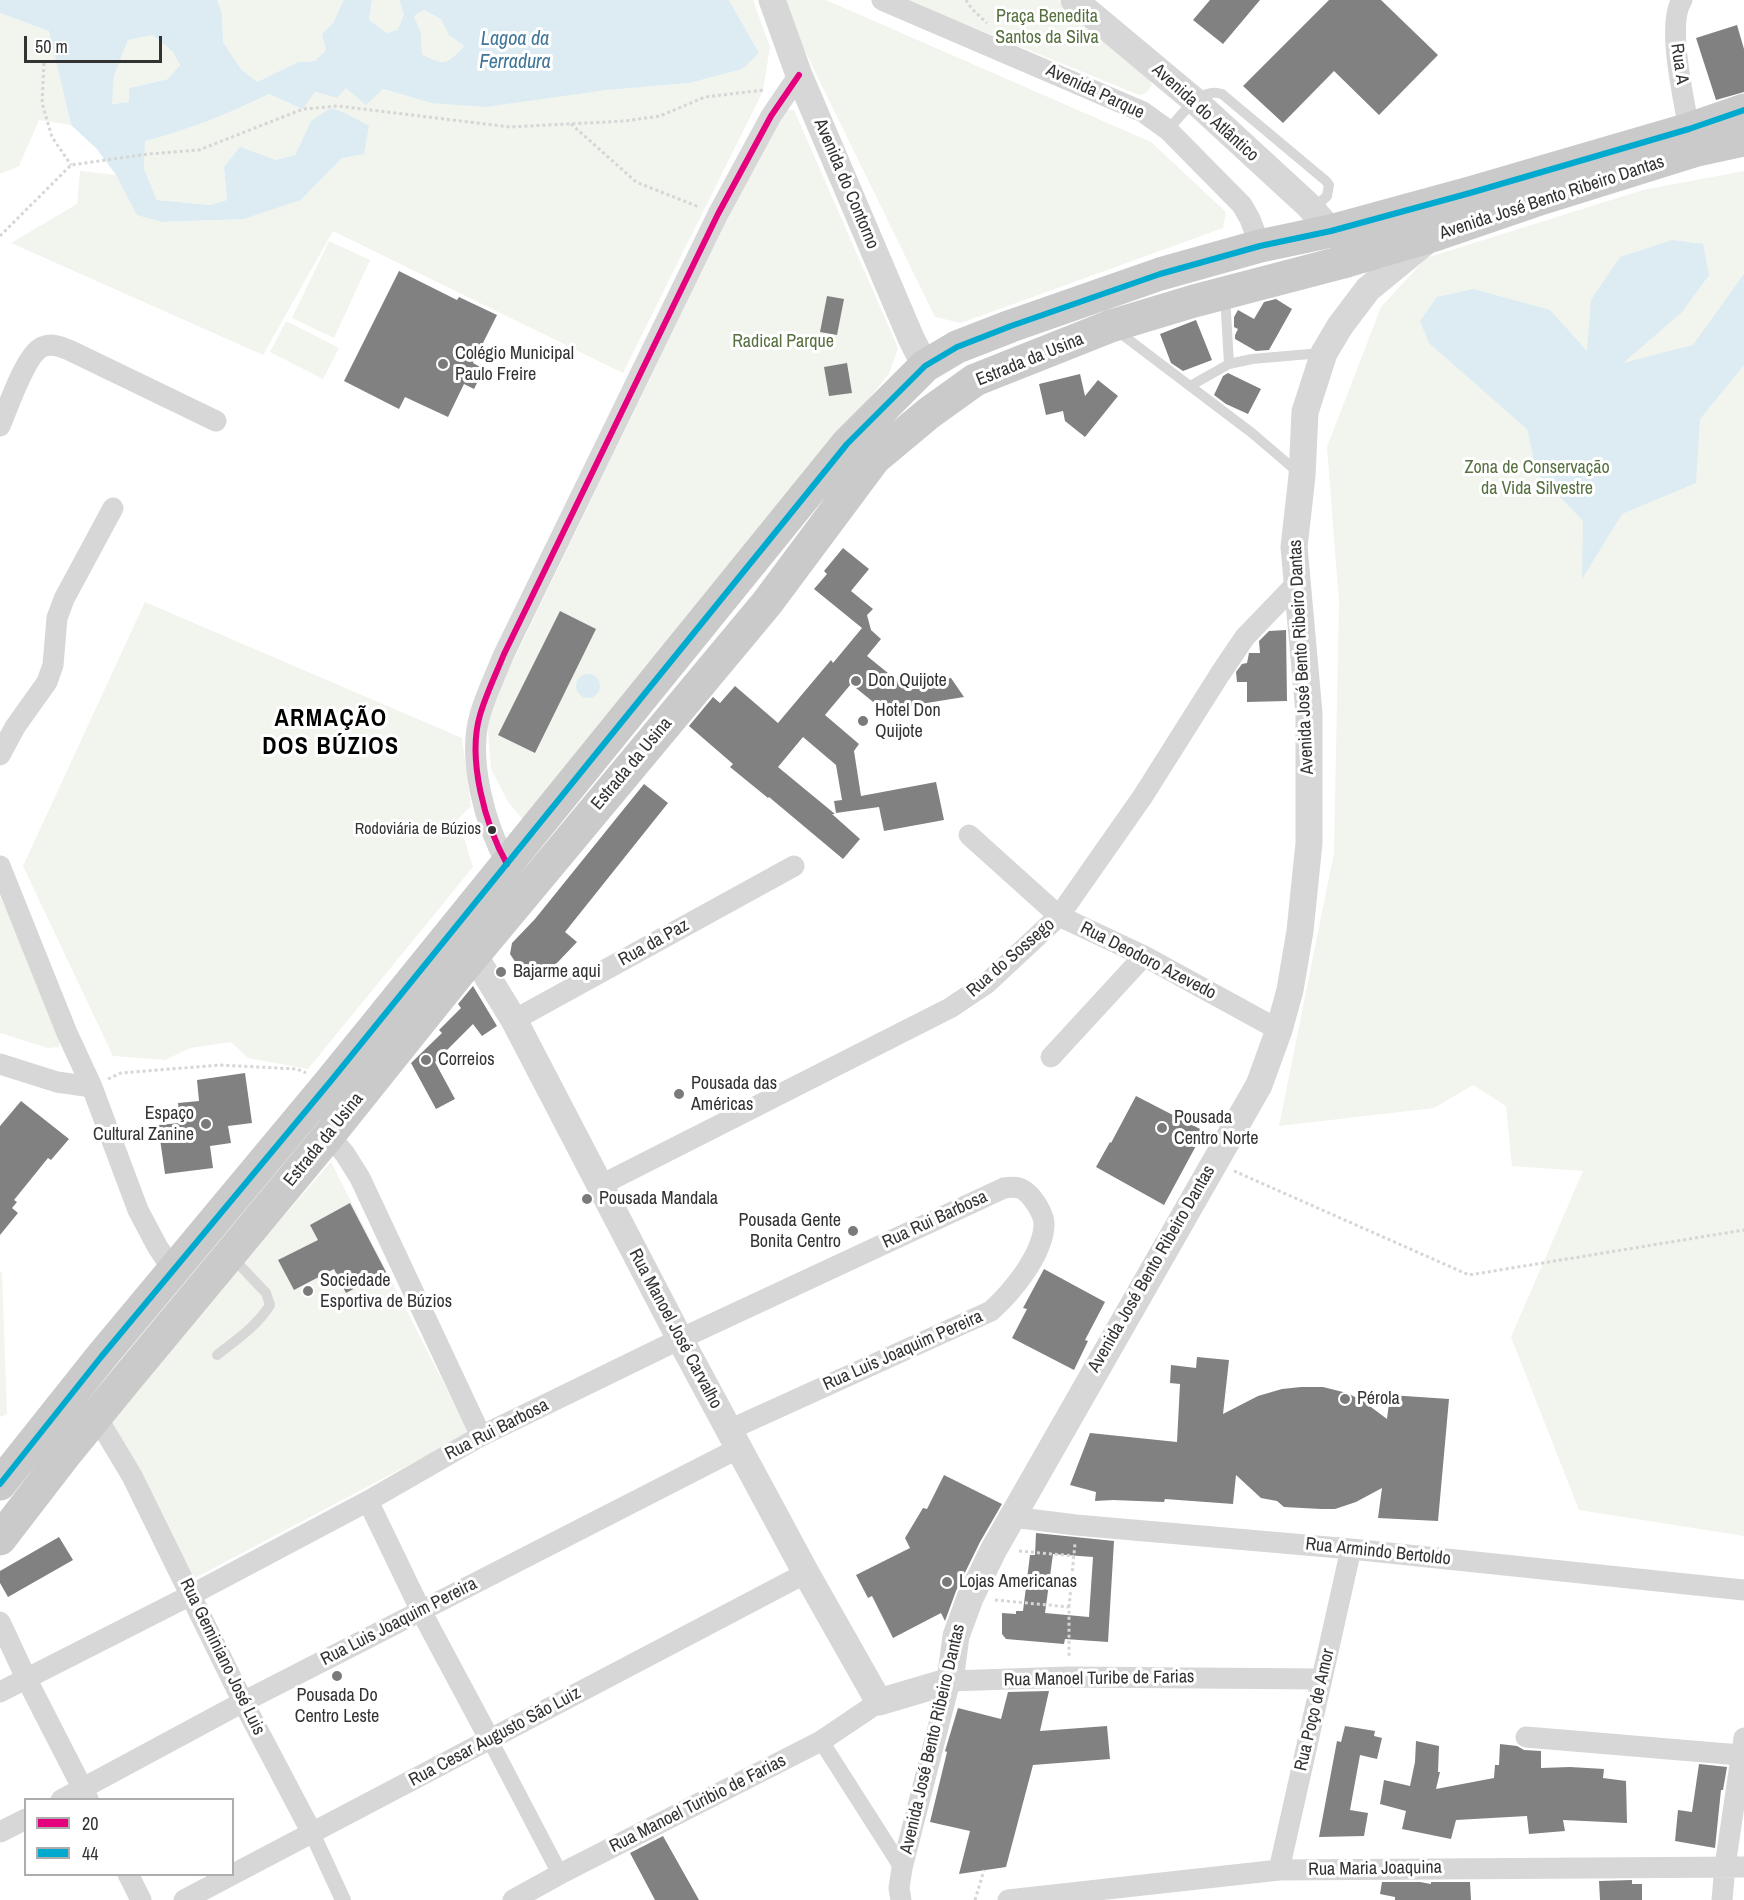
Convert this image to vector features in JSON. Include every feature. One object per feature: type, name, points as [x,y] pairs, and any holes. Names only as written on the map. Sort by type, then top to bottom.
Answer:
[{"type":"main road","name":"Avenida José Bento Ribeiro Dantas","points":[[1322,220],[1470,193],[1689,129],[1744,110]]},
{"type":"main road","name":"Avenida José Bento Ribeiro Dantas","points":[[1435,235],[1642,167],[1744,140]]},
{"type":"main road","name":"Estrada da Usina","points":[[6,1466],[330,1082],[507,864],[861,451],[926,366],[957,347],[1011,326],[1191,265],[1260,246],[1322,220]]},
{"type":"main road","name":"Estrada da Usina","points":[[0,1539],[96,1416],[766,603],[861,451],[929,413],[975,380],[1111,326],[1435,235]]},
{"type":"main road","points":[[1191,265],[1199,276],[1200,291],[1209,297]]},
{"type":"main road","points":[[352,1054],[354,1064],[360,1071],[371,1072],[383,1066]]},
{"type":"main road","points":[[330,1082],[348,1076],[355,1083],[359,1097]]},
{"type":"street","name":"Avenida do Contorno","points":[[772,0],[794,81],[911,338],[926,366]]},
{"type":"street","name":"Avenida Parque","points":[[882,0],[1143,112],[1167,130],[1242,205],[1260,246]]},
{"type":"street","name":"Avenida do Atlântico","points":[[1074,0],[1195,101],[1264,147],[1322,220]]},
{"type":"street","name":"Rua A","points":[[1682,0],[1676,22],[1676,41],[1689,129]]},
{"type":"street","points":[[507,864],[492,833],[477,766],[476,736],[480,714],[504,654],[718,214],[771,116],[794,81]]},
{"type":"street","name":"Avenida José Bento Ribeiro Dantas","points":[[901,1900],[899,1888],[902,1868],[950,1681],[956,1636],[970,1598],[994,1549],[1258,1084],[1279,1030],[1290,990],[1300,931],[1309,843],[1310,713],[1294,547],[1302,476],[1305,412],[1324,353],[1340,326],[1368,289],[1435,235]]},
{"type":"street","points":[[0,426],[30,358],[41,347],[54,344],[216,421]]},
{"type":"street","points":[[0,755],[15,727],[46,682],[52,665],[57,618],[64,599],[112,508]]},
{"type":"street","name":"Rua do Sossego","points":[[599,1186],[950,1008],[986,984],[1059,916],[1143,796],[1245,637],[1296,584]]},
{"type":"street","name":"Rua Deodoro Azevedo","points":[[969,834],[1059,916],[1144,956],[1279,1030]]},
{"type":"street","points":[[0,866],[92,1087],[138,1210],[172,1269]]},
{"type":"street","name":"Rua da Paz","points":[[514,1020],[794,866]]},
{"type":"street","name":"Rua Manoel José Carvalho","points":[[474,955],[514,1020],[680,1339],[806,1573],[879,1702]]},
{"type":"street","points":[[1052,1057],[1144,956]]},
{"type":"street","points":[[0,1064],[57,1082],[92,1087]]},
{"type":"street","points":[[329,1135],[345,1154],[360,1178],[481,1436]]},
{"type":"street","name":"Rua Luis Joaquim Pereira","points":[[69,1798],[86,1794],[243,1702],[421,1611],[734,1439],[991,1311],[1010,1293],[1024,1274],[1042,1239],[1045,1224],[1036,1203],[1024,1189],[1016,1186],[1004,1188]]},
{"type":"street","name":"Rua Rui Barbosa","points":[[0,1692],[191,1595],[368,1501],[481,1436],[680,1339],[1004,1188]]},
{"type":"street","name":"Rua Geminiano José Luis","points":[[96,1416],[132,1476],[243,1702],[312,1833],[343,1900]]},
{"type":"street","points":[[368,1501],[421,1611],[560,1874]]},
{"type":"street","name":"Rua Armindo Bertoldo","points":[[1012,1517],[1744,1590]]},
{"type":"street","name":"Rua Poço de Amor","points":[[1279,1870],[1351,1549]]},
{"type":"street","name":"Rua Cesar Augusto São Luiz","points":[[234,1874],[806,1573]]},
{"type":"street","points":[[0,1622],[86,1794]]},
{"type":"street","name":"Rua Manoel Turibe de Farias","points":[[879,1702],[950,1681],[1069,1677],[1322,1679]]},
{"type":"street","name":"Rua Manoel Turibio de Farias","points":[[513,1900],[821,1741],[879,1702]]},
{"type":"street","points":[[1526,1737],[1742,1747],[1734,1866],[1722,1900]]},
{"type":"street","points":[[821,1741],[902,1868]]},
{"type":"street","points":[[0,1832],[24,1820]]},
{"type":"street","name":"Rua Maria Joaquina","points":[[1008,1900],[1279,1870],[1734,1866]]},
{"type":"street","points":[[129,1876],[141,1900]]},
{"type":"street","name":"Rua Cesar Augusto São Luiz","points":[[184,1900],[230,1876]]},
{"type":"lane","points":[[1167,130],[1195,101]]},
{"type":"lane","points":[[1209,297],[1229,364]]},
{"type":"lane","points":[[1111,326],[1252,433],[1302,476]]},
{"type":"lane","points":[[1190,386],[1229,364],[1252,359],[1324,353]]},
{"type":"lane","points":[[217,1355],[257,1322],[270,1305],[266,1293],[230,1254]]},
{"type":"path","points":[[44,63],[42,103],[52,137],[71,165]]},
{"type":"path","points":[[0,236],[71,165],[148,154],[200,150],[303,109],[338,106],[510,127],[624,121],[660,116],[705,97],[794,81]]},
{"type":"path","points":[[571,124],[636,182],[718,214]]},
{"type":"path","points":[[92,1087],[121,1073],[220,1065],[297,1069],[330,1082]]},
{"type":"path","points":[[1214,1161],[1469,1275],[1744,1230]]},
{"type":"path","points":[[1069,1677],[1070,1607],[1076,1525]]},
{"type":"path","points":[[994,1549],[1074,1556]]},
{"type":"path","points":[[970,1598],[1070,1607]]},
{"type":"path","points":[[975,1900],[984,1870]]},
{"type":"green space","points":[[217,0],[345,1],[333,23],[322,34],[326,50],[315,61],[298,62],[257,82],[241,69],[223,42],[222,13]]},
{"type":"green space","points":[[372,0],[399,0],[404,14],[398,31],[387,33],[369,20]]},
{"type":"green space","points":[[729,0],[753,0],[770,47],[763,91],[623,373],[333,231],[263,355],[11,243],[77,204],[80,171],[116,175],[137,214],[161,222],[244,219],[301,200],[342,158],[311,121],[295,155],[224,167],[227,200],[210,205],[157,200],[144,169],[145,141],[208,121],[269,94],[303,109],[315,92],[336,98],[346,88],[382,89],[431,103],[689,83],[759,53]]},
{"type":"green space","points":[[780,0],[826,0],[1151,142],[1226,212],[1223,228],[961,323],[935,317]]},
{"type":"green space","name":"Praça Benedita Santos da Silva","points":[[906,0],[1058,0],[1148,76],[1152,85],[1146,93],[1139,95]]},
{"type":"green space","points":[[424,10],[441,19],[449,35],[464,46],[445,62],[422,54],[421,33],[414,16]]},
{"type":"green space","points":[[0,13],[49,31],[71,125],[39,120],[19,166],[0,174]]},
{"type":"green space","points":[[153,35],[173,52],[180,65],[168,79],[129,88],[129,102],[111,104],[114,76],[128,40]]},
{"type":"green space","name":"Radical Parque","points":[[780,110],[794,110],[898,348],[889,374],[527,824],[508,802],[491,769],[487,715]]},
{"type":"green space","name":"Zona de Conservação da Vida Silvestre","points":[[1744,171],[1744,1536],[1579,1510],[1511,1337],[1583,1171],[1512,1166],[1506,1106],[1473,1085],[1434,1108],[1279,1126],[1334,853],[1339,602],[1327,447],[1381,307],[1426,258],[1643,190]]},
{"type":"green space","points":[[329,241],[370,260],[334,338],[292,318]]},
{"type":"green space","points":[[286,321],[339,348],[323,379],[270,352]]},
{"type":"green space","points":[[145,602],[462,738],[471,806],[458,819],[473,867],[308,1069],[248,1058],[231,1042],[190,1048],[165,1060],[113,1056],[23,866]]},
{"type":"green space","points":[[0,896],[61,1033],[59,1047],[48,1048],[0,1033]]},
{"type":"green space","name":"Sociedade Esportiva de Búzios","points":[[331,1162],[469,1433],[193,1579],[105,1420]]},
{"type":"green space","points":[[0,1272],[2,1272],[7,1414],[0,1417]]},
{"type":"water","name":"Lagoa da Ferradura","points":[[0,0],[217,0],[222,13],[223,42],[241,69],[257,82],[298,62],[315,61],[326,50],[322,34],[333,23],[344,0],[372,0],[369,20],[387,33],[398,30],[404,14],[399,0],[729,0],[759,53],[742,69],[689,83],[606,90],[485,107],[431,103],[383,89],[366,105],[346,88],[337,98],[315,92],[303,109],[269,94],[208,121],[145,141],[144,169],[157,200],[210,205],[227,200],[224,167],[240,147],[276,160],[295,155],[311,121],[331,108],[369,126],[364,154],[342,158],[301,200],[244,219],[162,222],[137,215],[116,175],[97,149],[71,125],[49,31],[0,13]],"holes":[[[424,10],[441,19],[449,35],[464,46],[445,62],[422,54],[421,33],[414,16]],[[153,35],[173,52],[180,65],[168,79],[129,88],[129,102],[112,104],[114,76],[128,40]]]},
{"type":"water","points":[[1672,240],[1703,244],[1709,275],[1682,312],[1623,363],[1693,345],[1744,274],[1744,365],[1700,419],[1696,483],[1622,514],[1582,579],[1583,521],[1537,473],[1527,429],[1429,343],[1420,321],[1437,297],[1473,289],[1550,310],[1587,351],[1591,300],[1620,257]]},
{"type":"water","points":[[588,674],[597,677],[600,686],[597,695],[588,698],[579,695],[576,686],[579,677]]},
{"type":"building","points":[[1210,0],[1260,0],[1223,44],[1193,20]]},
{"type":"building","points":[[1329,0],[1381,0],[1438,55],[1379,115],[1334,71],[1283,123],[1243,86]]},
{"type":"building","points":[[1737,25],[1744,49],[1744,92],[1716,100],[1696,38]]},
{"type":"building","points":[[399,271],[457,300],[459,297],[497,315],[473,363],[484,369],[474,389],[464,384],[448,417],[405,397],[399,409],[344,381]]},
{"type":"building","points":[[827,296],[844,299],[837,335],[820,332]]},
{"type":"building","points":[[1276,299],[1292,309],[1269,350],[1256,351],[1235,339],[1238,329],[1234,327],[1234,317],[1238,310],[1254,319],[1264,302]]},
{"type":"building","points":[[1196,320],[1212,360],[1183,371],[1171,363],[1160,334]]},
{"type":"building","points":[[847,363],[852,393],[829,396],[824,367]]},
{"type":"building","points":[[1228,373],[1261,389],[1248,414],[1226,404],[1214,395],[1223,376]]},
{"type":"building","points":[[1080,374],[1085,396],[1098,380],[1118,396],[1085,437],[1065,421],[1063,411],[1046,415],[1039,384]]},
{"type":"building","name":"Don Quijote","points":[[843,548],[869,569],[851,591],[873,609],[867,615],[871,630],[881,639],[867,656],[904,686],[951,678],[964,697],[883,710],[851,684],[825,715],[859,744],[854,751],[861,796],[936,782],[944,820],[884,831],[879,807],[836,813],[834,801],[842,800],[836,765],[803,737],[778,767],[835,814],[832,814],[860,839],[843,859],[730,767],[733,764],[689,726],[713,697],[720,703],[735,686],[778,723],[831,660],[833,663],[862,628],[814,589],[827,574],[824,571]]},
{"type":"building","points":[[560,611],[596,629],[535,753],[498,735]]},
{"type":"building","points":[[1286,630],[1287,701],[1247,702],[1247,682],[1237,682],[1236,672],[1242,664],[1247,663],[1249,653],[1260,653],[1259,641],[1269,631]]},
{"type":"building","points":[[644,784],[668,803],[565,932],[577,942],[557,963],[526,978],[510,954],[512,943],[535,919]]},
{"type":"building","points":[[473,986],[497,1026],[482,1036],[473,1024],[435,1062],[455,1099],[436,1109],[411,1063],[442,1033],[439,1030],[461,1008],[458,1004]]},
{"type":"building","name":"Espaço Cultural Zanine","points":[[245,1073],[252,1123],[228,1126],[231,1143],[210,1146],[213,1168],[165,1174],[158,1125],[180,1123],[178,1103],[199,1101],[197,1080]]},
{"type":"building","points":[[1136,1096],[1204,1131],[1164,1205],[1096,1167]]},
{"type":"building","points":[[21,1101],[69,1139],[51,1160],[48,1158],[14,1200],[17,1202],[12,1208],[18,1213],[0,1235],[0,1126]]},
{"type":"building","points":[[350,1203],[386,1272],[346,1293],[334,1269],[294,1290],[278,1260],[318,1240],[310,1225]]},
{"type":"building","points":[[1044,1269],[1105,1302],[1085,1340],[1088,1341],[1074,1370],[1012,1338],[1027,1309],[1023,1308]]},
{"type":"building","points":[[1197,1357],[1229,1360],[1223,1414],[1258,1396],[1282,1389],[1301,1387],[1323,1387],[1347,1393],[1363,1401],[1387,1419],[1390,1395],[1449,1399],[1438,1521],[1378,1518],[1382,1488],[1356,1502],[1335,1509],[1321,1509],[1284,1507],[1277,1501],[1261,1498],[1236,1475],[1233,1504],[1165,1499],[1164,1502],[1095,1501],[1096,1492],[1070,1485],[1090,1433],[1177,1442],[1180,1384],[1170,1383],[1171,1365],[1196,1368]]},
{"type":"building","points":[[944,1475],[1002,1504],[956,1591],[945,1621],[941,1613],[893,1638],[872,1596],[868,1598],[856,1575],[910,1548],[905,1538],[923,1508],[927,1509]]},
{"type":"building","points":[[1036,1533],[1114,1541],[1108,1642],[1065,1639],[1064,1644],[1006,1639],[1002,1634],[1002,1613],[1016,1614],[1016,1611],[1023,1611],[1030,1555],[1035,1555]],"holes":[[[1053,1554],[1093,1557],[1089,1617],[1045,1613]]]},
{"type":"building","points":[[59,1537],[73,1560],[8,1597],[0,1583],[0,1571]]},
{"type":"building","points":[[1049,1691],[1040,1731],[1107,1726],[1110,1759],[1033,1765],[1006,1867],[959,1874],[970,1831],[930,1822],[947,1752],[945,1751],[958,1708],[1001,1719],[1008,1692]]},
{"type":"building","points":[[1345,1726],[1375,1731],[1374,1736],[1382,1738],[1377,1759],[1360,1755],[1350,1810],[1368,1813],[1364,1836],[1319,1837],[1337,1741],[1341,1742]]},
{"type":"building","points":[[1416,1741],[1439,1746],[1438,1772],[1440,1772],[1436,1789],[1494,1778],[1495,1765],[1499,1765],[1500,1744],[1517,1746],[1524,1750],[1541,1751],[1541,1768],[1604,1769],[1603,1778],[1626,1781],[1627,1823],[1563,1820],[1565,1831],[1529,1834],[1527,1816],[1456,1820],[1451,1839],[1402,1829],[1406,1811],[1380,1804],[1384,1780],[1410,1786]]},
{"type":"building","points":[[1699,1764],[1727,1767],[1723,1790],[1721,1790],[1715,1848],[1675,1841],[1678,1810],[1692,1812]]},
{"type":"building","points":[[663,1836],[699,1900],[655,1900],[630,1853]]},
{"type":"building","points":[[1632,1880],[1632,1884],[1642,1884],[1642,1900],[1600,1900],[1599,1881]]},
{"type":"building","points":[[1382,1882],[1431,1884],[1431,1882],[1470,1882],[1471,1900],[1395,1900],[1395,1897],[1380,1894]]},
{"type":"transit line","name":"20","points":[[507,864],[485,811],[477,771],[477,732],[485,699],[504,654],[718,214],[771,116],[799,75]]},
{"type":"transit line","name":"44","points":[[0,1484],[101,1357],[330,1082],[847,444],[925,366],[957,347],[1160,274],[1260,246],[1331,231],[1470,193],[1689,129],[1744,110]]},
{"type":"place","name":"Colégio Municipal Paulo Freire","points":[[443,364]]},
{"type":"place","name":"Don Quijote","points":[[856,681]]},
{"type":"place","name":"Hotel Don Quijote","points":[[863,721]]},
{"type":"place","name":"Rodoviária de Búzios","points":[[492,830]]},
{"type":"place","name":"Bajarme aqui","points":[[501,972]]},
{"type":"place","name":"Correios","points":[[426,1060]]},
{"type":"place","name":"Pousada das Américas","points":[[679,1094]]},
{"type":"place","name":"Espaço Cultural Zanine","points":[[206,1124]]},
{"type":"place","name":"Pousada Centro Norte","points":[[1162,1128]]},
{"type":"place","name":"Pousada Mandala","points":[[587,1199]]},
{"type":"place","name":"Pousada Gente Bonita Centro","points":[[853,1231]]},
{"type":"place","name":"Sociedade Esportiva de Búzios","points":[[308,1291]]},
{"type":"place","name":"Pérola","points":[[1345,1399]]},
{"type":"place","name":"Lojas Americanas","points":[[947,1582]]},
{"type":"place","name":"Pousada Do Centro Leste","points":[[337,1676]]},
{"type":"district","name":"ARMAÇÃO DOS BÚZIOS","points":[[331,734]]}]
